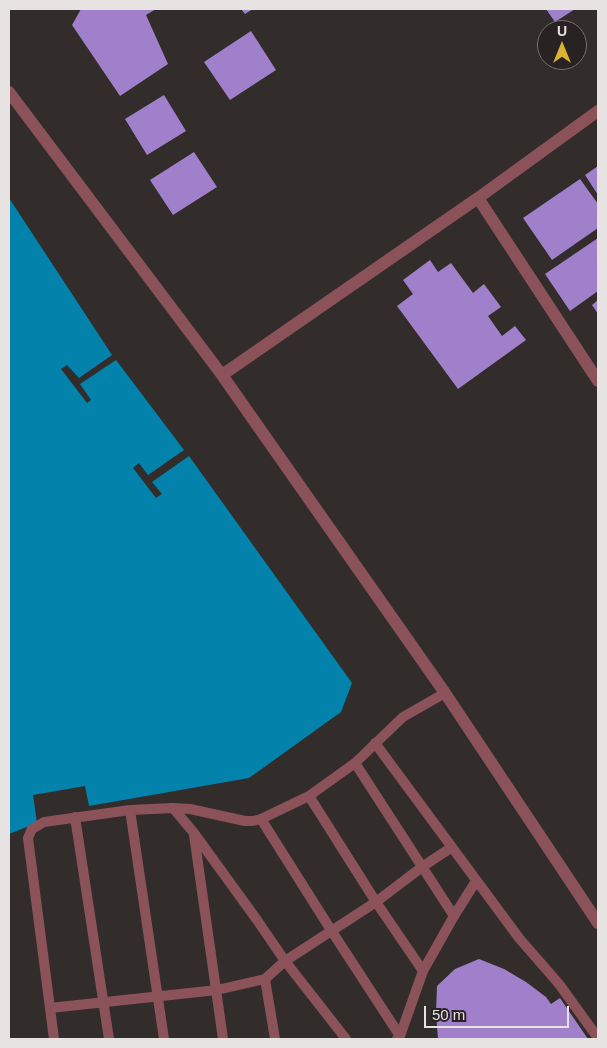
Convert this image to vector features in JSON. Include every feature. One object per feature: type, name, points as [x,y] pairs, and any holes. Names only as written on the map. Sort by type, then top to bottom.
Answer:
[{"type":"street","points":[[9,92],[222,375],[445,694],[598,923]]},
{"type":"street","points":[[222,375],[478,198],[598,111]]},
{"type":"street","points":[[478,198],[598,381]]},
{"type":"lane","points":[[54,1039],[28,838],[32,829],[44,822],[75,817],[130,810],[173,808],[190,809],[253,822],[309,796],[355,763],[403,718],[445,694]]},
{"type":"lane","points":[[375,743],[519,938],[559,984],[598,1038]]},
{"type":"lane","points":[[355,763],[454,916]]},
{"type":"lane","points":[[309,796],[376,902],[423,971]]},
{"type":"lane","points":[[173,808],[194,833],[284,961],[346,1039]]},
{"type":"lane","points":[[130,810],[164,1039]]},
{"type":"lane","points":[[75,817],[109,1039]]},
{"type":"lane","points":[[261,819],[398,1037]]},
{"type":"lane","points":[[194,833],[223,1039]]},
{"type":"lane","points":[[50,1008],[217,990],[265,979],[284,961],[376,902],[452,847]]},
{"type":"lane","points":[[398,1037],[423,971],[476,881]]},
{"type":"lane","points":[[265,979],[275,1039]]},
{"type":"water","points":[[9,198],[112,355],[79,378],[67,365],[61,369],[87,403],[91,400],[80,384],[116,360],[184,450],[148,475],[139,463],[133,468],[156,498],[162,494],[152,482],[189,456],[352,683],[341,712],[249,778],[89,806],[85,786],[33,795],[37,823],[9,834]]},
{"type":"building","points":[[81,9],[156,9],[146,15],[168,64],[120,96],[72,25]]},
{"type":"building","points":[[241,9],[253,9],[245,14]]},
{"type":"building","points":[[546,9],[575,9],[558,20],[554,20]]},
{"type":"building","points":[[251,31],[276,70],[230,100],[204,62]]},
{"type":"building","points":[[164,95],[186,131],[147,155],[125,119]]},
{"type":"building","points":[[194,152],[217,187],[173,215],[150,180]]},
{"type":"building","points":[[598,166],[598,195],[585,175]]},
{"type":"building","points":[[580,179],[598,204],[598,228],[552,260],[523,218]]},
{"type":"building","points":[[598,238],[598,291],[570,311],[545,274]]},
{"type":"building","points":[[430,260],[438,272],[451,263],[473,293],[484,284],[501,307],[488,316],[502,336],[515,326],[526,340],[458,389],[397,306],[413,294],[403,280]]},
{"type":"building","points":[[598,300],[598,314],[592,305]]},
{"type":"building","points":[[479,959],[504,969],[526,982],[546,997],[551,1004],[560,998],[588,1039],[438,1039],[436,1013],[437,986],[455,969]]}]
